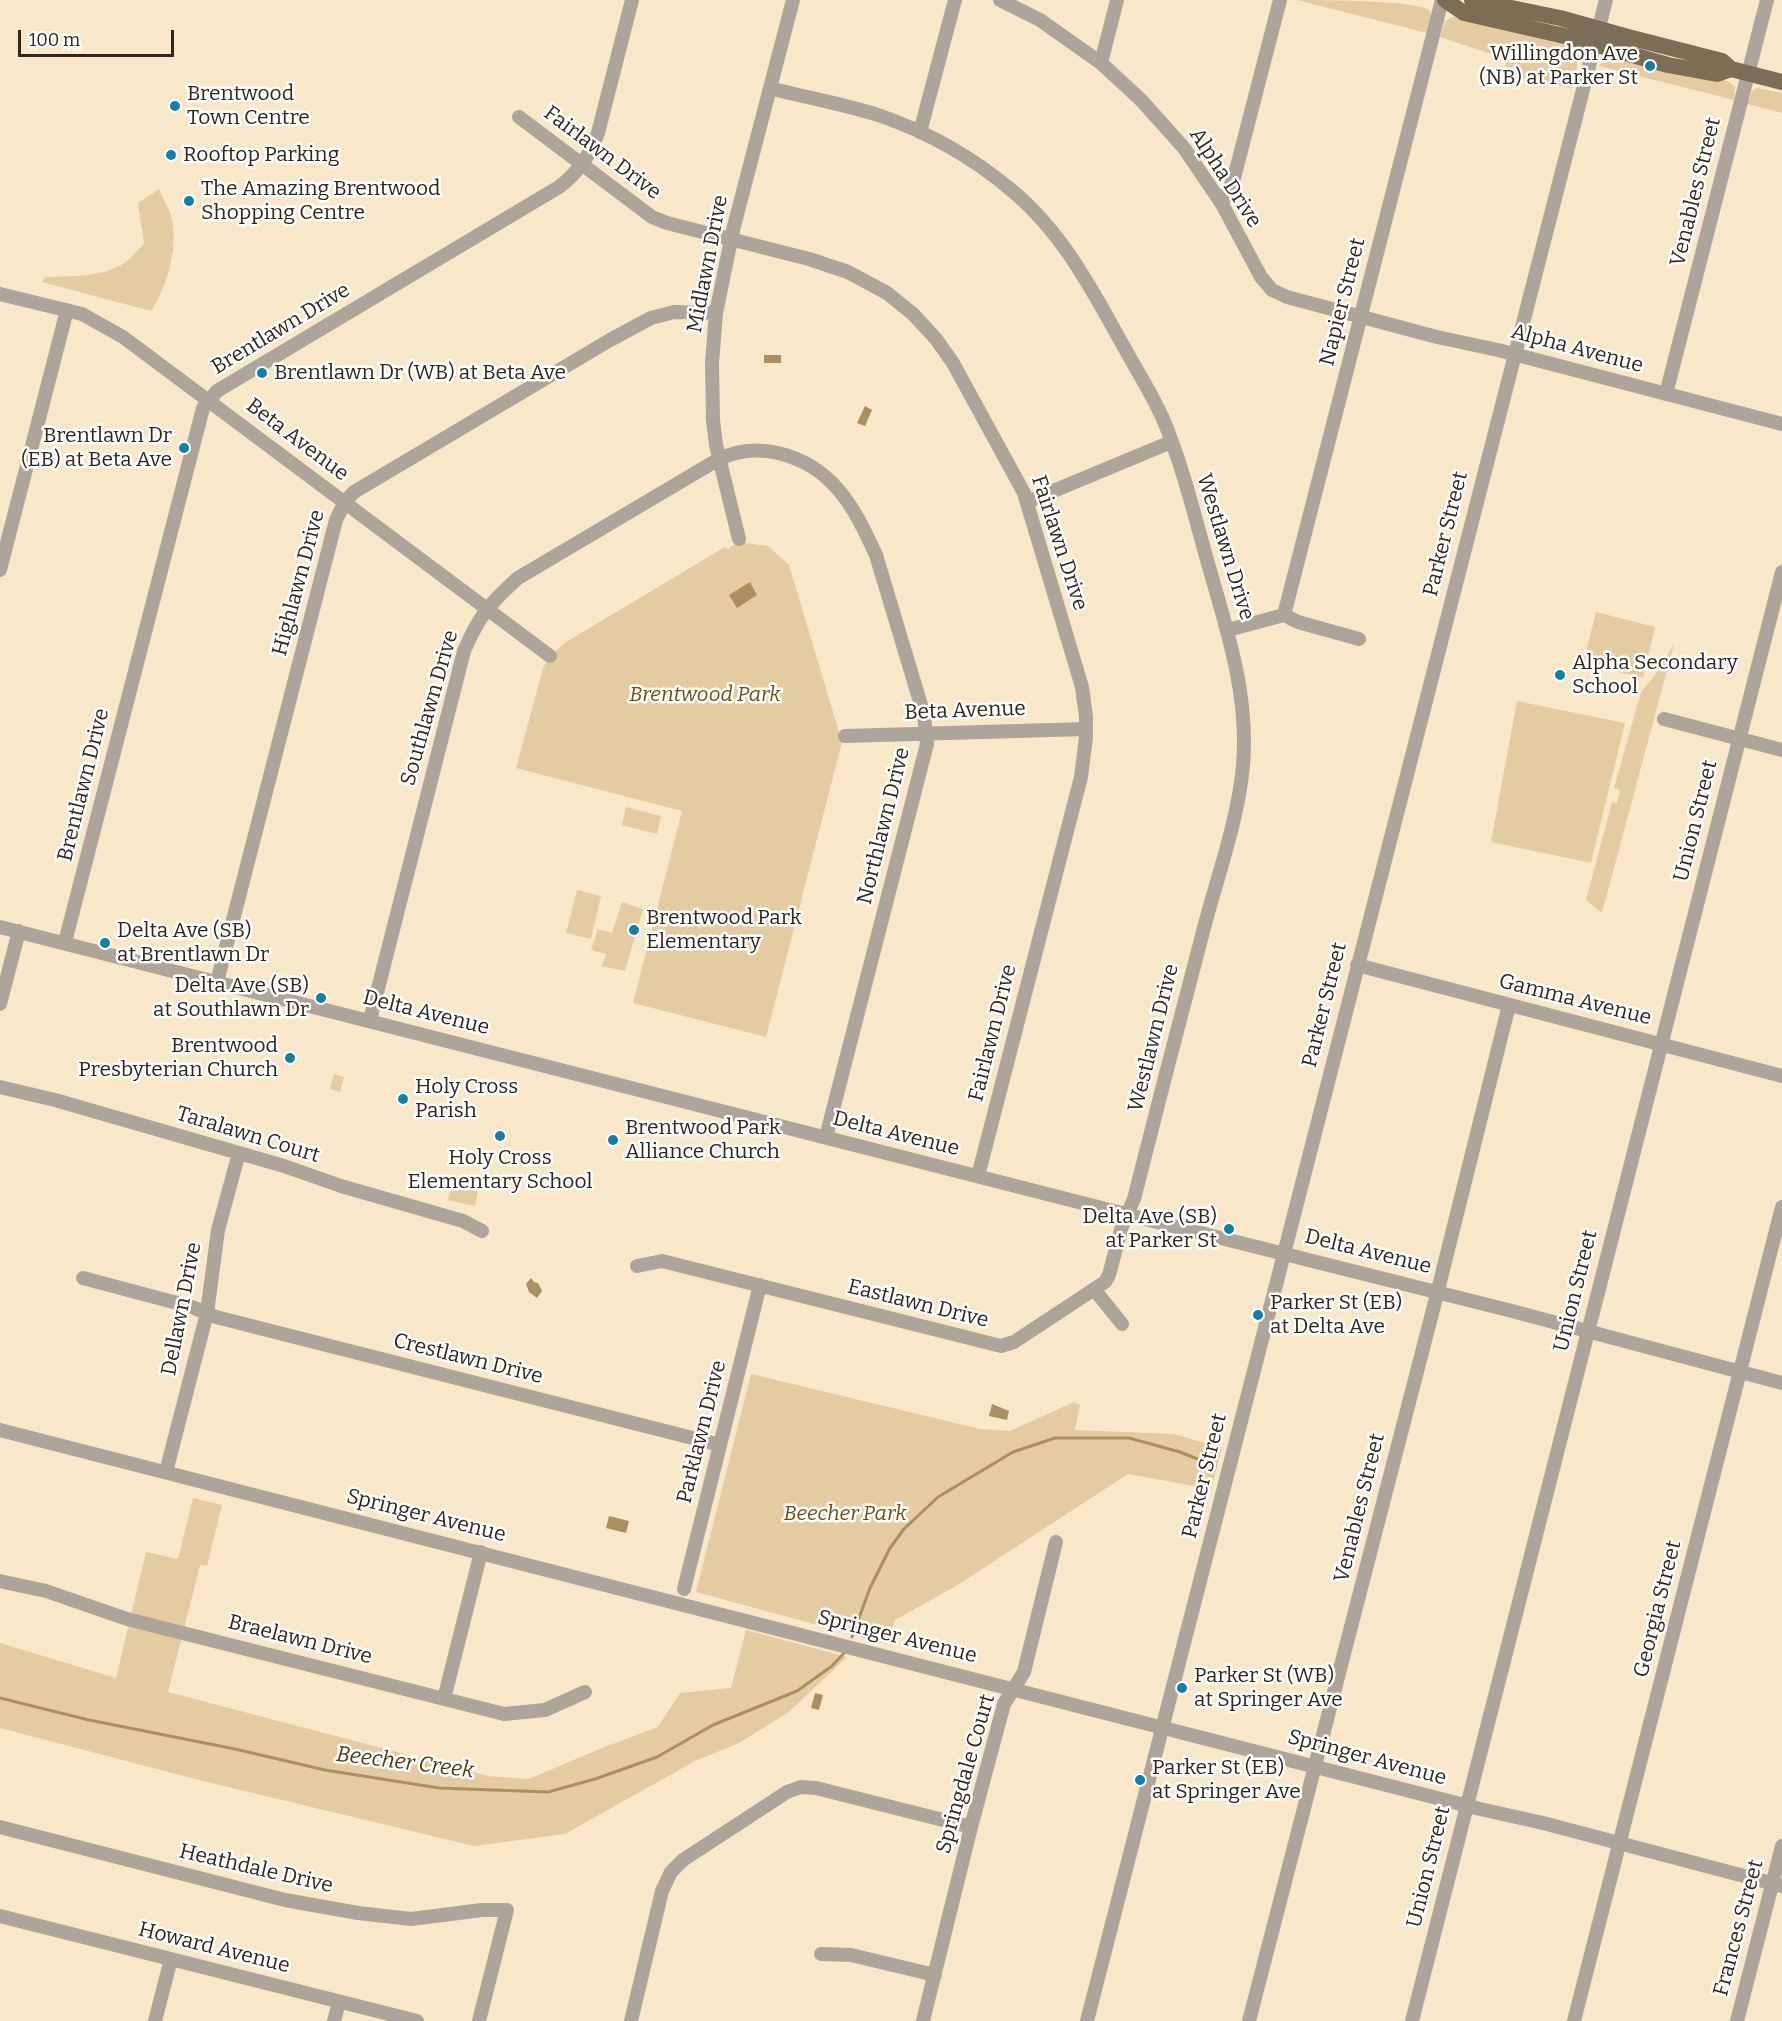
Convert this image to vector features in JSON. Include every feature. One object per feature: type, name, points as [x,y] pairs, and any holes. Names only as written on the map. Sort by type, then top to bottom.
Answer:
[{"type":"main road","points":[[1444,0],[1464,12],[1597,37]]},
{"type":"main road","points":[[1472,0],[1560,18],[1597,37],[1689,69],[1717,74],[1731,69],[1782,82]]},
{"type":"street","name":"Brentlawn Drive","points":[[65,942],[201,414],[208,400],[217,391],[559,187],[576,173],[591,151],[598,133],[632,0]]},
{"type":"street","name":"Midlawn Drive","points":[[740,539],[716,446],[713,420],[712,363],[716,312],[731,240],[793,0]]},
{"type":"street","points":[[920,132],[955,0]]},
{"type":"street","name":"Alpha Drive","points":[[1000,0],[1040,20],[1101,63],[1141,100],[1184,148],[1221,204],[1261,277],[1272,290],[1287,297],[1362,317]]},
{"type":"street","points":[[1101,63],[1117,0]]},
{"type":"street","points":[[1221,204],[1234,178],[1280,0]]},
{"type":"street","name":"Napier Street","points":[[1284,615],[1444,0]]},
{"type":"street","name":"Parker Street","points":[[1087,2021],[1606,0]]},
{"type":"street","name":"Venables Street","points":[[1666,394],[1767,0]]},
{"type":"street","name":"Westlawn Drive","points":[[770,88],[882,116],[920,132],[961,154],[1011,189],[1060,242],[1087,281],[1161,415],[1171,442],[1228,630],[1239,675],[1243,716],[1243,767],[1134,1199],[1127,1215]]},
{"type":"street","name":"Fairlawn Drive","points":[[519,117],[652,217],[667,223],[809,259],[848,272],[887,293],[913,314],[936,339],[953,363],[1019,483],[1027,502],[1080,678],[1086,729],[1081,777],[978,1176]]},
{"type":"street","name":"Beta Avenue","points":[[0,294],[67,310],[93,319],[123,336],[550,656]]},
{"type":"street","points":[[0,570],[67,310]]},
{"type":"street","name":"Highlawn Drive","points":[[217,981],[333,531],[345,502],[354,492],[651,318],[674,312],[716,312]]},
{"type":"street","name":"Alpha Avenue","points":[[1362,317],[1782,424]]},
{"type":"street","points":[[1027,502],[1171,442]]},
{"type":"street","name":"Northlawn Drive","points":[[719,459],[734,452],[751,450],[772,451],[794,456],[814,466],[830,478],[847,500],[876,555],[924,715],[927,733],[924,755],[826,1137]]},
{"type":"street","name":"Southlawn Drive","points":[[370,1020],[464,651],[476,623],[495,598],[518,578],[719,459]]},
{"type":"street","name":"Union Street","points":[[1412,2021],[1782,572]]},
{"type":"street","points":[[1228,630],[1284,615],[1298,622],[1359,639]]},
{"type":"street","points":[[1664,719],[1782,750]]},
{"type":"street","name":"Beta Avenue","points":[[845,736],[1086,729]]},
{"type":"street","name":"Delta Avenue","points":[[0,927],[1437,1292],[1782,1383]]},
{"type":"street","points":[[0,1004],[19,931]]},
{"type":"street","name":"Gamma Avenue","points":[[1357,966],[1782,1076]]},
{"type":"street","name":"Venables Street","points":[[1249,2021],[1509,1005]]},
{"type":"street","name":"Taralawn Court","points":[[0,1087],[55,1100],[284,1166],[341,1186],[463,1221],[482,1231]]},
{"type":"street","name":"Dellawn Drive","points":[[166,1472],[207,1313],[218,1230],[239,1153]]},
{"type":"street","name":"Georgia Street","points":[[1574,2021],[1782,1207]]},
{"type":"street","name":"Eastlawn Drive","points":[[637,1266],[656,1261],[662,1262],[1001,1346],[1014,1342],[1094,1289],[1108,1277],[1127,1215]]},
{"type":"street","name":"Crestlawn Drive","points":[[83,1278],[207,1313],[720,1445]]},
{"type":"street","name":"Parklawn Drive","points":[[684,1588],[760,1286]]},
{"type":"street","points":[[1094,1289],[1122,1324]]},
{"type":"street","name":"Springer Avenue","points":[[0,1430],[1777,1885]]},
{"type":"street","name":"Springdale Court","points":[[923,2021],[1004,1704],[1024,1672],[1056,1542]]},
{"type":"street","points":[[444,1699],[482,1552]]},
{"type":"street","name":"Braelawn Drive","points":[[0,1581],[27,1585],[128,1619],[504,1714],[544,1710],[585,1692]]},
{"type":"street","points":[[631,2021],[662,1892],[671,1872],[683,1860],[787,1792],[801,1787],[816,1788],[971,1827]]},
{"type":"street","name":"Heathdale Drive","points":[[0,1827],[285,1900],[358,1913],[422,1918],[482,1910],[507,1910],[479,2021]]},
{"type":"street","name":"Frances Street","points":[[1737,2021],[1777,1885],[1782,1846]]},
{"type":"street","name":"Howard Avenue","points":[[0,1916],[417,2021]]},
{"type":"street","points":[[821,1954],[851,1955],[935,1975]]},
{"type":"street","points":[[155,2021],[171,1959]]},
{"type":"street","points":[[334,2021],[339,2002]]},
{"type":"green space","points":[[1297,0],[1368,1],[1423,7],[1430,11],[1431,19],[1427,33]]},
{"type":"green space","points":[[1453,17],[1573,47],[1578,61],[1571,88],[1503,75],[1507,59],[1440,37],[1445,21]]},
{"type":"green space","points":[[1614,57],[1674,72],[1728,81],[1735,87],[1734,100],[1599,66],[1606,58]]},
{"type":"green space","points":[[1757,88],[1782,93],[1782,113],[1747,104],[1752,91]]},
{"type":"green space","points":[[159,189],[171,215],[174,240],[167,277],[151,311],[42,282],[45,277],[77,276],[109,271],[127,261],[144,244],[138,203]]},
{"type":"green space","name":"Brentwood Park","points":[[745,543],[768,546],[789,565],[842,742],[766,1037],[633,1003],[682,811],[516,768],[543,668],[550,656],[566,642],[725,547],[728,549]]},
{"type":"green space","points":[[1596,612],[1655,627],[1643,678],[1583,663]]},
{"type":"green space","points":[[1674,644],[1602,913],[1586,900],[1612,802],[1617,803],[1620,790],[1614,788],[1641,692],[1659,670]]},
{"type":"green space","points":[[1517,701],[1625,723],[1591,863],[1491,842]]},
{"type":"green space","points":[[626,807],[661,816],[657,834],[622,825]]},
{"type":"green space","points":[[577,890],[601,896],[591,939],[566,933]]},
{"type":"green space","points":[[622,902],[643,909],[625,971],[602,966],[606,954],[591,950],[598,929],[612,933]]},
{"type":"green space","points":[[334,1074],[344,1077],[340,1092],[330,1089]]},
{"type":"green space","points":[[453,1180],[479,1186],[475,1206],[448,1200]]},
{"type":"green space","name":"Beecher Park","points":[[751,1374],[980,1429],[1010,1431],[1074,1402],[1080,1405],[1075,1430],[1174,1434],[1222,1448],[1211,1489],[1128,1474],[956,1586],[895,1620],[887,1644],[696,1592]]},
{"type":"green space","points":[[193,1498],[222,1505],[207,1566],[200,1565],[168,1692],[488,1776],[529,1779],[658,1727],[680,1693],[731,1688],[746,1630],[847,1657],[789,1712],[739,1743],[695,1761],[565,1834],[474,1846],[203,1781],[0,1728],[0,1643],[116,1678],[146,1552],[178,1559]]},
{"type":"shaded area","points":[[764,355],[781,355],[781,363],[764,363]]},
{"type":"shaded area","points":[[865,406],[872,410],[865,426],[857,423]]},
{"type":"shaded area","points":[[750,582],[757,595],[737,608],[729,595]]},
{"type":"shaded area","points":[[531,1278],[538,1283],[542,1291],[537,1298],[529,1292],[526,1284]]},
{"type":"shaded area","points":[[992,1404],[1009,1411],[1007,1420],[989,1416]]},
{"type":"shaded area","points":[[609,1516],[629,1521],[626,1533],[606,1528]]},
{"type":"shaded area","points":[[815,1693],[823,1695],[819,1710],[811,1708]]},
{"type":"waterway","name":"Beecher Creek","points":[[852,1637],[870,1588],[890,1548],[904,1529],[938,1497],[1013,1452],[1055,1438],[1129,1438],[1180,1452],[1215,1466]]},
{"type":"waterway","name":"Beecher Creek","points":[[0,1698],[89,1720],[235,1749],[325,1770],[439,1788],[548,1792],[595,1779],[657,1757],[713,1725],[797,1691],[832,1666],[845,1652]]},
{"type":"place","name":"Willingdon Ave (NB) at Parker St","points":[[1650,66]]},
{"type":"place","name":"Brentwood Town Centre","points":[[175,106]]},
{"type":"place","name":"Rooftop Parking","points":[[171,155]]},
{"type":"place","name":"The Amazing Brentwood Shopping Centre","points":[[189,201]]},
{"type":"place","name":"Brentlawn Dr (WB) at Beta Ave","points":[[262,373]]},
{"type":"place","name":"Brentlawn Dr (EB) at Beta Ave","points":[[184,448]]},
{"type":"place","name":"Alpha Secondary School","points":[[1560,675]]},
{"type":"place","name":"Brentwood Park Elementary","points":[[634,930]]},
{"type":"place","name":"Delta Ave (SB) at Brentlawn Dr","points":[[105,943]]},
{"type":"place","name":"Delta Ave (SB) at Southlawn Dr","points":[[321,998]]},
{"type":"place","name":"Brentwood Presbyterian Church","points":[[290,1058]]},
{"type":"place","name":"Holy Cross Parish","points":[[403,1099]]},
{"type":"place","name":"Holy Cross Elementary School","points":[[500,1136]]},
{"type":"place","name":"Brentwood Park Alliance Church","points":[[613,1140]]},
{"type":"place","name":"Delta Ave (SB) at Parker St","points":[[1229,1229]]},
{"type":"place","name":"Parker St (EB) at Delta Ave","points":[[1258,1315]]},
{"type":"place","name":"Parker St (WB) at Springer Ave","points":[[1182,1688]]},
{"type":"place","name":"Parker St (EB) at Springer Ave","points":[[1140,1780]]}]
